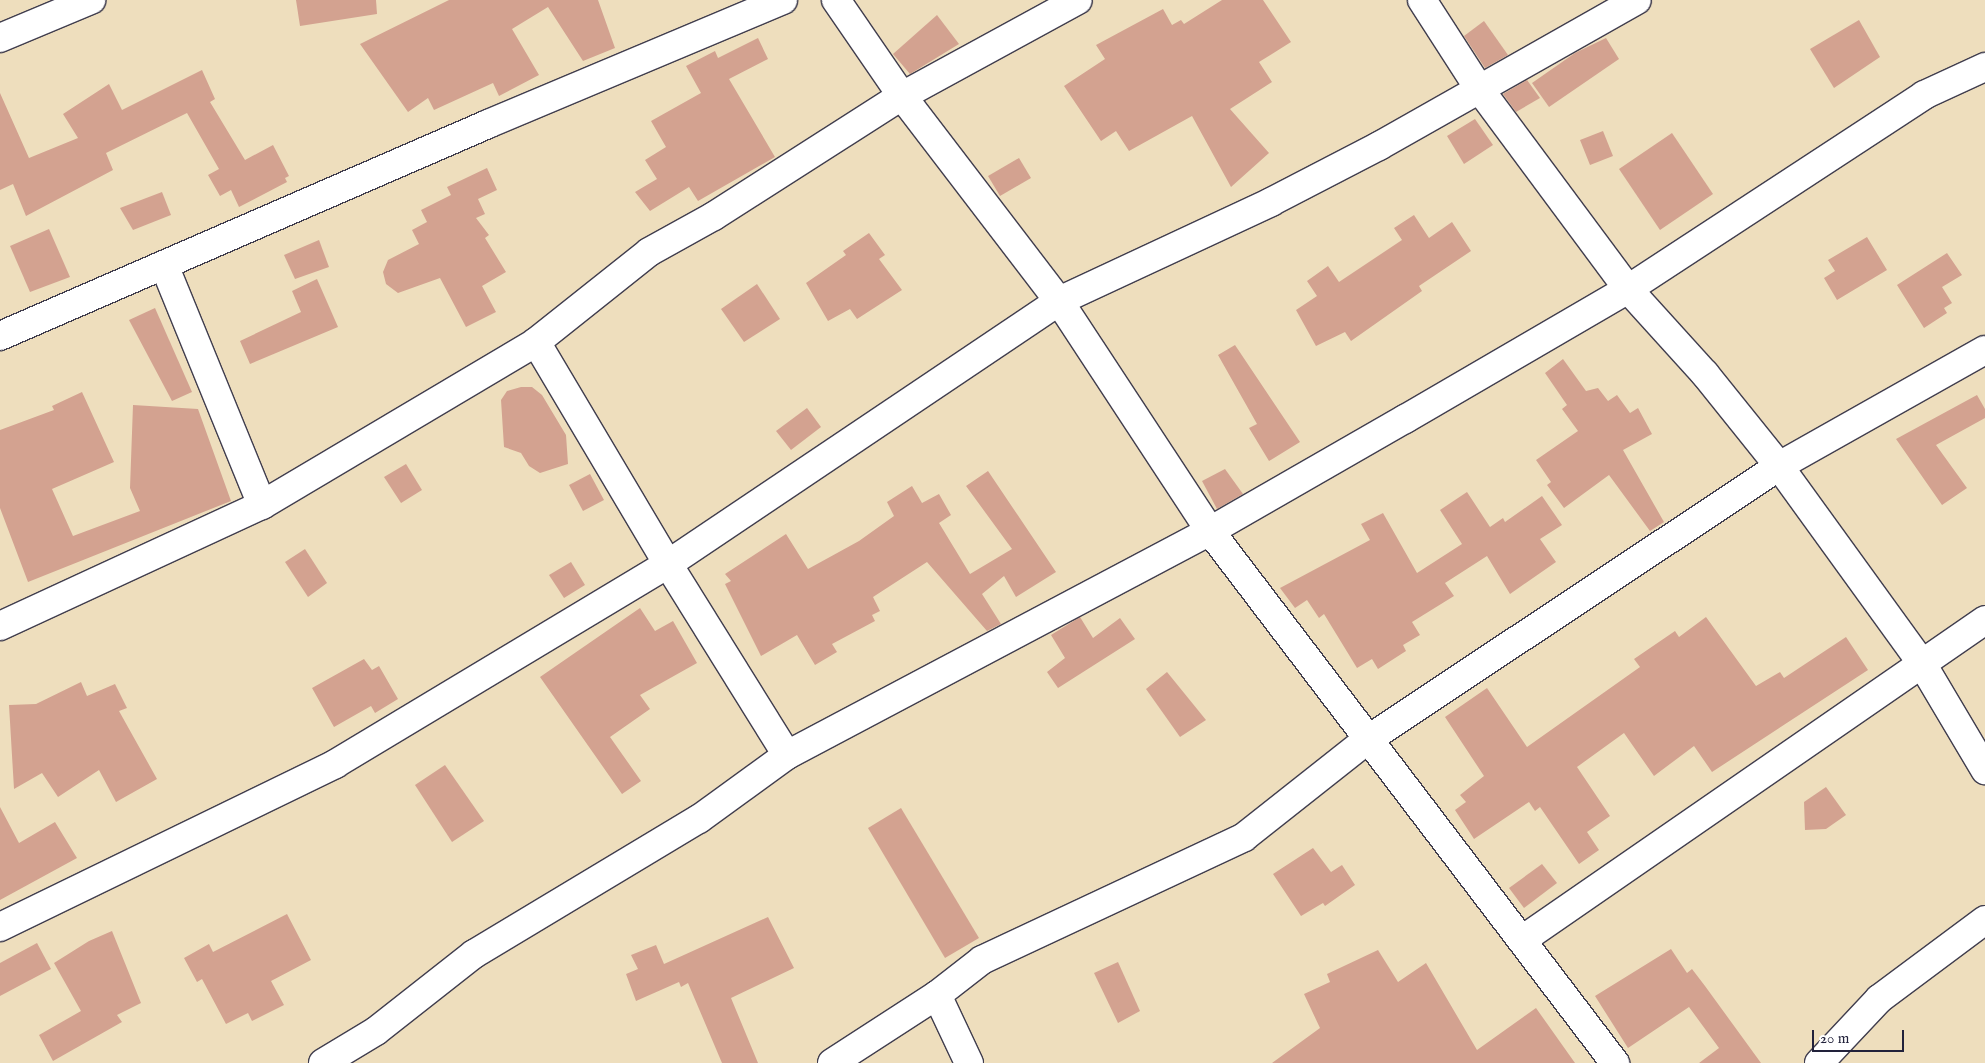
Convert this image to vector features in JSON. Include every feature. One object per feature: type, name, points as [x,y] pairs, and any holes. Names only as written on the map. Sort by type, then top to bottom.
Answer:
[{"type":"street","points":[[0,38],[91,0]]},
{"type":"street","points":[[0,336],[783,0]]},
{"type":"street","points":[[836,0],[902,96],[1059,301],[1210,531],[1367,740],[1615,1063]]},
{"type":"street","points":[[0,626],[262,505],[536,342],[649,252],[714,216],[902,96],[1078,0]]},
{"type":"street","points":[[1422,0],[1478,87],[1628,288],[1705,374],[1779,466],[1921,662],[1985,770]]},
{"type":"street","points":[[0,927],[335,764],[668,564],[1059,301],[1279,197],[1379,146],[1478,87],[1636,0]]},
{"type":"street","points":[[323,1063],[376,1031],[474,954],[690,824],[788,756],[1210,531],[1628,288],[1924,95],[1985,67]]},
{"type":"street","points":[[164,265],[262,505]]},
{"type":"street","points":[[536,342],[668,564],[788,756]]},
{"type":"street","points":[[832,1063],[937,996],[982,960],[1244,837],[1367,740],[1779,466],[1985,350]]},
{"type":"street","points":[[1522,940],[1921,662],[1985,620]]},
{"type":"street","points":[[1819,1063],[1878,999],[1985,920]]},
{"type":"street","points":[[937,996],[970,1063]]},
{"type":"building","points":[[296,0],[376,0],[377,14],[300,26]]},
{"type":"building","points":[[449,0],[598,0],[615,48],[583,61],[548,7],[512,29],[539,75],[499,96],[493,83],[434,110],[428,98],[408,112],[360,44]]},
{"type":"building","points":[[1222,0],[1263,0],[1291,42],[1259,62],[1272,82],[1230,109],[1269,153],[1231,187],[1192,116],[1129,151],[1116,131],[1101,141],[1064,86],[1105,59],[1096,45],[1163,9],[1172,25],[1181,20],[1184,24]]},
{"type":"building","points":[[937,15],[959,44],[910,74],[893,54]]},
{"type":"building","points":[[1859,20],[1880,57],[1834,88],[1810,49]]},
{"type":"building","points":[[1484,21],[1508,55],[1485,68],[1464,36]]},
{"type":"building","points":[[758,38],[768,59],[729,79],[775,157],[698,201],[689,187],[650,211],[635,192],[657,179],[645,160],[666,147],[651,121],[701,93],[686,66],[715,51],[718,58]]},
{"type":"building","points":[[1606,38],[1619,59],[1549,107],[1532,83],[1575,53]]},
{"type":"building","points":[[202,70],[215,99],[210,102],[245,160],[273,145],[289,176],[285,178],[287,182],[239,207],[231,190],[220,196],[208,175],[219,169],[187,113],[106,153],[113,170],[26,216],[13,184],[0,190],[0,93],[29,158],[78,138],[63,114],[109,84],[122,110]]},
{"type":"building","points":[[1527,80],[1540,98],[1516,112],[1503,94]]},
{"type":"building","points":[[1475,119],[1493,145],[1464,164],[1447,136]]},
{"type":"building","points":[[1603,131],[1613,156],[1590,165],[1580,140]]},
{"type":"building","points":[[1672,133],[1713,194],[1660,230],[1619,169]]},
{"type":"building","points":[[1019,158],[1031,178],[1000,196],[988,176]]},
{"type":"building","points":[[487,168],[497,190],[478,199],[485,214],[476,218],[489,235],[485,238],[506,272],[482,286],[496,312],[466,327],[440,278],[398,293],[386,284],[383,272],[388,260],[419,244],[412,230],[427,222],[421,210],[451,195],[447,187]]},
{"type":"building","points":[[162,192],[171,215],[133,230],[120,208]]},
{"type":"building","points":[[1414,215],[1429,238],[1452,222],[1471,251],[1419,286],[1422,291],[1351,341],[1345,332],[1316,346],[1296,310],[1317,296],[1307,281],[1328,266],[1339,282],[1402,240],[1394,228]]},
{"type":"building","points":[[49,229],[70,277],[30,292],[10,246]]},
{"type":"building","points":[[869,233],[885,255],[879,259],[902,290],[857,319],[850,309],[828,321],[806,283],[846,255],[843,251]]},
{"type":"building","points":[[1867,237],[1887,270],[1837,300],[1824,278],[1835,271],[1828,260]]},
{"type":"building","points":[[319,240],[329,267],[295,279],[284,255]]},
{"type":"building","points":[[1947,253],[1962,275],[1942,287],[1952,303],[1944,308],[1947,313],[1924,328],[1897,285]]},
{"type":"building","points":[[317,279],[338,327],[250,364],[240,341],[301,312],[292,291]]},
{"type":"building","points":[[757,284],[780,319],[744,342],[721,309]]},
{"type":"building","points":[[155,308],[192,392],[172,401],[129,320]]},
{"type":"building","points":[[1235,345],[1300,442],[1269,461],[1249,428],[1257,424],[1218,355]]},
{"type":"building","points":[[1563,359],[1586,391],[1598,388],[1608,401],[1617,395],[1630,413],[1638,408],[1652,434],[1623,450],[1664,522],[1650,531],[1609,475],[1564,508],[1547,485],[1551,482],[1536,460],[1578,431],[1562,409],[1567,405],[1545,373]]},
{"type":"building","points":[[521,387],[532,387],[542,395],[566,435],[568,464],[540,473],[529,466],[521,453],[504,447],[501,400],[507,391]]},
{"type":"building","points":[[82,392],[114,462],[52,489],[73,536],[140,511],[130,488],[133,405],[198,409],[231,501],[28,582],[0,508],[0,430],[54,410],[52,406]]},
{"type":"building","points":[[1977,395],[1985,409],[1985,418],[1936,445],[1967,488],[1942,505],[1896,439]]},
{"type":"building","points":[[807,408],[821,427],[791,450],[776,431]]},
{"type":"building","points":[[406,464],[422,490],[401,503],[384,477]]},
{"type":"building","points":[[1225,469],[1243,494],[1217,509],[1202,481]]},
{"type":"building","points":[[988,471],[1056,572],[1016,597],[1004,576],[982,594],[1001,624],[987,631],[927,562],[873,597],[880,611],[872,615],[875,621],[832,644],[837,652],[815,665],[797,635],[761,656],[725,584],[731,581],[725,574],[786,534],[808,569],[859,541],[894,516],[887,502],[912,486],[922,503],[939,494],[951,515],[939,523],[970,574],[1012,549],[966,486]]},
{"type":"building","points":[[590,474],[604,500],[583,511],[569,485]]},
{"type":"building","points":[[1467,492],[1490,527],[1503,518],[1505,522],[1542,496],[1562,525],[1540,539],[1556,562],[1510,594],[1487,556],[1445,583],[1454,596],[1412,622],[1420,635],[1403,645],[1406,651],[1378,669],[1372,659],[1357,668],[1324,614],[1319,618],[1307,600],[1295,608],[1280,588],[1370,540],[1361,524],[1383,513],[1417,573],[1462,544],[1440,510]]},
{"type":"building","points":[[305,549],[327,583],[308,597],[285,562]]},
{"type":"building","points":[[571,562],[585,585],[564,598],[549,575]]},
{"type":"building","points":[[640,608],[655,631],[673,621],[697,663],[640,695],[650,709],[610,737],[641,781],[622,794],[540,677]]},
{"type":"building","points":[[1080,617],[1093,638],[1120,618],[1135,639],[1058,688],[1047,672],[1065,658],[1051,635]]},
{"type":"building","points":[[1706,617],[1756,686],[1780,672],[1784,678],[1846,637],[1868,670],[1712,772],[1694,746],[1654,776],[1624,733],[1577,767],[1610,816],[1587,832],[1599,850],[1579,864],[1540,807],[1535,811],[1529,802],[1474,839],[1455,810],[1466,802],[1460,795],[1484,776],[1445,717],[1487,688],[1527,747],[1640,667],[1634,659],[1675,631],[1679,637]]},
{"type":"building","points":[[364,659],[372,670],[379,666],[398,699],[375,713],[371,706],[334,727],[312,688]]},
{"type":"building","points":[[1167,672],[1206,720],[1180,737],[1146,689]]},
{"type":"building","points":[[81,682],[87,696],[115,684],[127,708],[119,711],[157,779],[116,802],[99,770],[58,797],[42,773],[14,789],[9,705],[36,704]]},
{"type":"building","points":[[445,765],[484,821],[452,842],[415,785]]},
{"type":"building","points":[[1826,787],[1846,815],[1826,829],[1805,830],[1804,802]]},
{"type":"building","points":[[0,807],[19,843],[55,822],[77,858],[0,900]]},
{"type":"building","points":[[901,808],[979,938],[945,958],[868,828]]},
{"type":"building","points":[[1313,848],[1331,872],[1342,865],[1355,885],[1325,906],[1323,903],[1301,916],[1273,874]]},
{"type":"building","points":[[1542,864],[1557,883],[1524,908],[1509,888]]},
{"type":"building","points":[[287,914],[311,960],[271,981],[284,1005],[252,1021],[248,1013],[226,1024],[202,979],[197,982],[184,958],[209,944],[213,952]]},
{"type":"building","points":[[768,917],[794,968],[731,998],[758,1063],[722,1063],[688,983],[681,987],[679,982],[636,1001],[626,974],[638,969],[631,955],[656,945],[664,964]]},
{"type":"building","points":[[112,931],[141,1003],[117,1015],[122,1022],[53,1061],[39,1035],[81,1011],[54,963],[89,941]]},
{"type":"building","points":[[37,943],[51,969],[0,996],[0,963]]},
{"type":"building","points":[[1671,949],[1687,973],[1692,969],[1761,1063],[1699,1063],[1719,1048],[1689,1007],[1628,1048],[1595,996]]},
{"type":"building","points":[[1378,950],[1398,982],[1426,963],[1477,1050],[1536,1008],[1575,1063],[1272,1063],[1320,1028],[1304,994],[1330,982],[1327,974]]},
{"type":"building","points":[[1118,962],[1140,1011],[1118,1023],[1094,973]]}]
